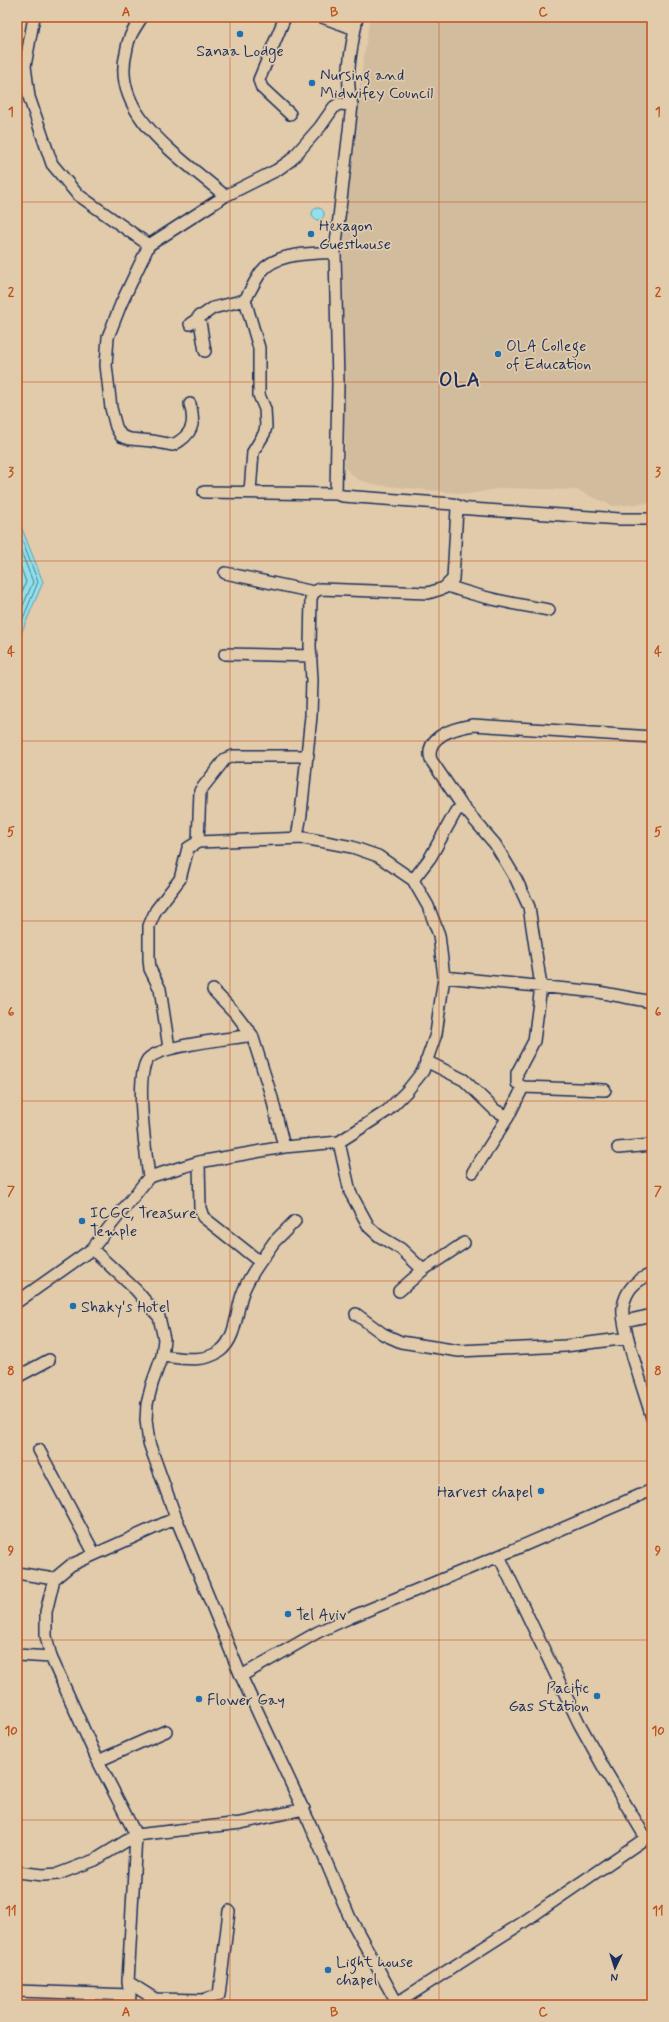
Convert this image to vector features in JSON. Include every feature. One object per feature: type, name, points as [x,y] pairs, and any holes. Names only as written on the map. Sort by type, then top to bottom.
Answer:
[{"type":"street","points":[[34,17],[25,66],[29,97],[52,164],[77,194],[149,245]]},
{"type":"street","points":[[142,17],[130,36],[124,62],[124,80],[129,101],[146,126],[168,148],[225,196]]},
{"type":"street","points":[[285,17],[259,80],[262,88],[290,114]]},
{"type":"street","points":[[322,17],[355,29]]},
{"type":"street","points":[[336,494],[338,383],[335,252],[352,105],[347,80],[357,17]]},
{"type":"street","points":[[190,404],[194,416],[191,430],[184,439],[173,445],[130,439],[122,436],[116,427],[111,408],[106,365],[108,337],[121,304],[149,245],[225,196],[277,170],[291,160],[317,132],[334,107],[339,104],[352,105]]},
{"type":"street","points":[[250,492],[253,452],[264,434],[266,427],[265,409],[259,395],[259,348],[245,300],[261,272],[274,262],[299,256],[335,252]]},
{"type":"street","points":[[190,324],[212,308],[245,300]]},
{"type":"street","points":[[199,316],[205,351]]},
{"type":"street","points":[[204,492],[336,494],[452,504],[463,508]]},
{"type":"street","points":[[297,837],[308,756],[312,687],[311,598],[314,592],[320,589],[428,593],[448,586],[453,579],[457,508],[620,519],[652,519]]},
{"type":"street","points":[[225,573],[314,592]]},
{"type":"street","points":[[448,586],[499,602],[549,610]]},
{"type":"street","points":[[225,654],[311,656]]},
{"type":"street","points":[[604,1090],[523,1087],[517,1083],[517,1073],[534,1041],[541,986],[529,908],[516,879],[495,844],[463,807],[431,760],[428,751],[432,743],[440,736],[459,727],[473,725],[652,737]]},
{"type":"street","points":[[198,842],[200,791],[225,759],[233,756],[308,756]]},
{"type":"street","points":[[413,880],[430,858],[456,811],[463,807]]},
{"type":"street","points":[[17,1302],[92,1249],[149,1177],[199,1162],[284,1146],[339,1142],[387,1111],[407,1091],[423,1071],[436,1034],[444,977],[439,935],[428,906],[413,880],[378,856],[352,847],[297,837],[198,842],[188,848],[180,879],[156,910],[149,926],[150,969],[160,989],[169,1048]]},
{"type":"street","points":[[444,977],[598,992],[652,1002]]},
{"type":"street","points":[[212,990],[236,1014],[252,1035],[272,1098],[284,1146]]},
{"type":"street","points":[[149,1177],[142,1103],[144,1067],[149,1058],[169,1048],[252,1035]]},
{"type":"street","points":[[426,1061],[464,1080],[495,1110],[508,1117]]},
{"type":"street","points":[[473,1172],[508,1117],[523,1087]]},
{"type":"street","points":[[339,1142],[350,1192],[368,1227],[378,1236],[401,1249],[423,1270]]},
{"type":"street","points":[[618,1148],[652,1145]]},
{"type":"street","points":[[199,1162],[200,1208],[203,1217],[260,1262]]},
{"type":"street","points":[[162,1356],[187,1359],[210,1356],[220,1351],[231,1336],[242,1295],[260,1262],[274,1242],[295,1221]]},
{"type":"street","points":[[399,1291],[423,1270],[464,1243]]},
{"type":"street","points":[[92,1249],[136,1290],[159,1317],[164,1339],[162,1356],[152,1384],[146,1420],[149,1443],[176,1518],[241,1676],[304,1810],[350,1918],[398,2004],[519,1925],[649,1836],[605,1770],[579,1723],[499,1556]]},
{"type":"street","points":[[652,1274],[640,1279],[629,1289],[623,1308],[628,1338],[652,1418]]},
{"type":"street","points":[[356,1314],[383,1334],[401,1342],[459,1351],[565,1346],[628,1338]]},
{"type":"street","points":[[625,1321],[652,1315]]},
{"type":"street","points":[[17,1377],[49,1360]]},
{"type":"street","points":[[39,1450],[94,1553]]},
{"type":"street","points":[[241,1676],[325,1629],[652,1490]]},
{"type":"street","points":[[17,1991],[130,2000],[128,1982],[136,1835],[98,1761],[51,1657],[46,1636],[46,1612],[54,1579],[71,1565],[94,1553],[176,1518]]},
{"type":"street","points":[[17,1573],[54,1579]]},
{"type":"street","points":[[17,1655],[51,1657]]},
{"type":"street","points":[[98,1761],[166,1731]]},
{"type":"street","points":[[17,1872],[42,1875],[58,1874],[95,1860],[136,1835],[241,1823],[304,1810]]},
{"type":"street","points":[[128,1982],[155,1999],[203,2000],[219,1995],[229,1911]]},
{"type":"shaded area","name":"OLA College of Education","points":[[370,17],[652,17],[652,503],[613,506],[577,490],[502,488],[468,494],[378,485],[358,480],[345,468],[343,241],[358,96]]},
{"type":"water","points":[[316,208],[320,208],[324,214],[320,220],[316,220],[312,216],[312,212]]},
{"type":"water","points":[[17,516],[43,582],[17,643]]},
{"type":"place","name":"Sanaa Lodge","points":[[240,34]]},
{"type":"place","name":"Nursing and Midwifey Council","points":[[312,83]]},
{"type":"place","name":"Hexagon Guesthouse","points":[[311,234]]},
{"type":"place","name":"OLA College of Education","points":[[498,354]]},
{"type":"place","name":"ICGC, Treasure Temple","points":[[82,1221]]},
{"type":"place","name":"Shaky's Hotel","points":[[73,1306]]},
{"type":"place","name":"Harvest chapel","points":[[541,1491]]},
{"type":"place","name":"Tel Aviv","points":[[288,1614]]},
{"type":"place","name":"Pacific Gas Station","points":[[597,1696]]},
{"type":"place","name":"Flower Gay","points":[[199,1699]]},
{"type":"place","name":"Light house chapel","points":[[328,1970]]},
{"type":"district","name":"OLA","points":[[460,379]]}]
